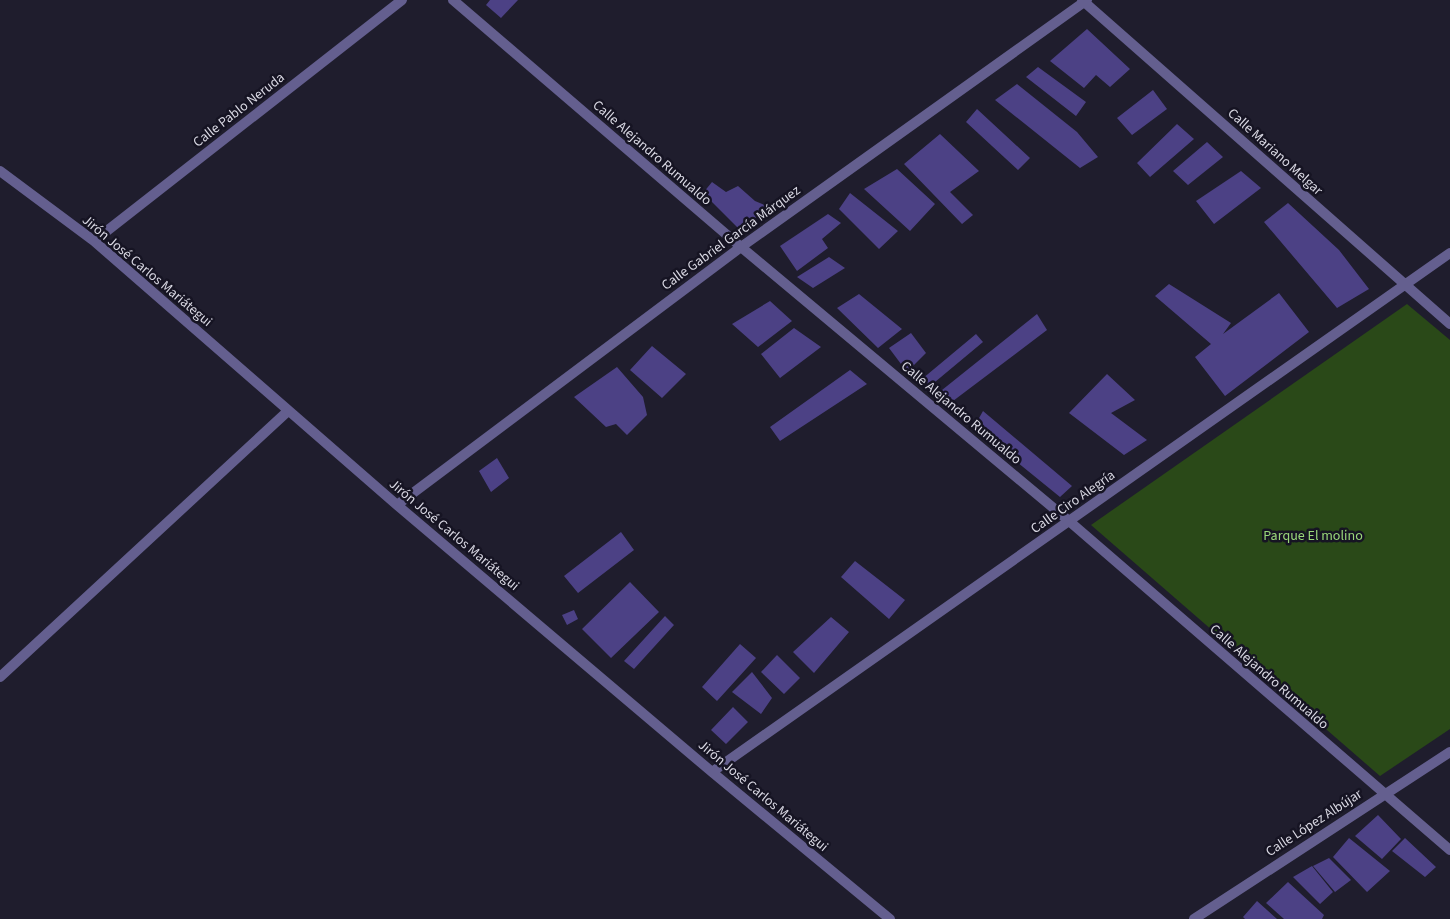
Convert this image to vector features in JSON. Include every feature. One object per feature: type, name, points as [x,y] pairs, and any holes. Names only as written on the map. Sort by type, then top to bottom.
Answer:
[{"type":"street","name":"Calle Pablo Neruda","points":[[94,241],[402,0]]},
{"type":"street","name":"Calle Alejandro Rumualdo","points":[[453,0],[741,247],[1069,521],[1450,850]]},
{"type":"street","name":"Calle Gabriel García Márquez","points":[[397,504],[741,247],[1084,1]]},
{"type":"street","name":"Calle Mariano Melgar","points":[[1084,1],[1450,324]]},
{"type":"street","name":"Jirón José Carlos Mariátegui","points":[[0,171],[94,241],[397,504],[712,772],[890,919]]},
{"type":"street","name":"Calle Ciro Alegría","points":[[712,772],[1450,253]]},
{"type":"street","points":[[0,677],[288,410]]},
{"type":"street","name":"Calle López Albújar","points":[[1194,919],[1450,752]]},
{"type":"green space","name":"Parque El molino","points":[[1407,304],[1450,340],[1450,729],[1380,776],[1091,525]]},
{"type":"building","points":[[490,0],[518,0],[501,18],[486,5]]},
{"type":"building","points":[[1087,29],[1130,69],[1110,87],[1096,75],[1084,88],[1050,61]]},
{"type":"building","points":[[1038,67],[1086,102],[1076,116],[1026,77]]},
{"type":"building","points":[[1017,84],[1077,132],[1098,157],[1080,168],[995,100]]},
{"type":"building","points":[[1153,90],[1167,109],[1132,135],[1117,118]]},
{"type":"building","points":[[977,109],[1030,158],[1018,170],[966,122]]},
{"type":"building","points":[[1177,124],[1194,139],[1150,177],[1137,163]]},
{"type":"building","points":[[940,134],[979,171],[950,192],[973,215],[962,224],[904,164]]},
{"type":"building","points":[[1207,142],[1223,157],[1188,185],[1173,171]]},
{"type":"building","points":[[897,169],[935,204],[910,231],[864,189]]},
{"type":"building","points":[[1241,171],[1261,188],[1214,224],[1196,201]]},
{"type":"building","points":[[712,182],[726,192],[738,186],[755,201],[769,207],[740,230],[703,193]]},
{"type":"building","points":[[850,193],[898,231],[879,249],[839,209]]},
{"type":"building","points":[[1288,203],[1339,250],[1369,289],[1337,308],[1264,222]]},
{"type":"building","points":[[828,214],[841,223],[822,239],[828,248],[797,271],[780,246]]},
{"type":"building","points":[[829,257],[845,268],[813,288],[797,277]]},
{"type":"building","points":[[1169,284],[1231,323],[1223,334],[1279,293],[1309,332],[1225,396],[1195,357],[1211,344],[1155,296]]},
{"type":"building","points":[[859,294],[902,329],[878,348],[837,308]]},
{"type":"building","points":[[770,301],[792,321],[758,347],[732,324]]},
{"type":"building","points":[[1037,314],[1047,330],[953,401],[942,390]]},
{"type":"building","points":[[794,328],[821,347],[780,378],[761,354]]},
{"type":"building","points":[[911,333],[926,353],[907,372],[889,348]]},
{"type":"building","points":[[976,334],[983,342],[929,387],[922,379]]},
{"type":"building","points":[[652,346],[686,374],[662,398],[630,370]]},
{"type":"building","points":[[617,367],[643,397],[647,415],[627,435],[616,424],[606,427],[574,397]]},
{"type":"building","points":[[850,370],[867,384],[780,441],[770,427]]},
{"type":"building","points":[[1107,374],[1135,400],[1111,413],[1147,440],[1124,455],[1069,413]]},
{"type":"building","points":[[983,411],[1072,486],[1060,497],[974,427]]},
{"type":"building","points":[[497,458],[509,478],[491,492],[479,471]]},
{"type":"building","points":[[621,532],[634,550],[578,593],[564,576]]},
{"type":"building","points":[[855,561],[905,600],[889,619],[841,577]]},
{"type":"building","points":[[630,582],[659,612],[611,658],[582,629]]},
{"type":"building","points":[[574,610],[578,619],[567,625],[562,615]]},
{"type":"building","points":[[665,616],[674,625],[634,669],[624,661]]},
{"type":"building","points":[[831,617],[849,632],[814,673],[793,652]]},
{"type":"building","points":[[740,644],[756,658],[717,701],[702,687]]},
{"type":"building","points":[[777,655],[800,678],[784,694],[761,672]]},
{"type":"building","points":[[752,672],[772,698],[761,714],[732,692]]},
{"type":"building","points":[[733,707],[748,722],[726,744],[711,730]]},
{"type":"building","points":[[1378,815],[1401,839],[1382,859],[1355,836]]},
{"type":"building","points":[[1349,838],[1390,871],[1367,892],[1333,857]]},
{"type":"building","points":[[1405,838],[1436,867],[1425,877],[1392,851]]},
{"type":"building","points":[[1329,858],[1351,880],[1335,892],[1313,866]]},
{"type":"building","points":[[1312,866],[1333,892],[1320,904],[1293,877]]},
{"type":"building","points":[[1288,882],[1324,915],[1322,919],[1284,919],[1266,903]]},
{"type":"building","points":[[1257,901],[1277,919],[1245,919],[1243,917]]}]
